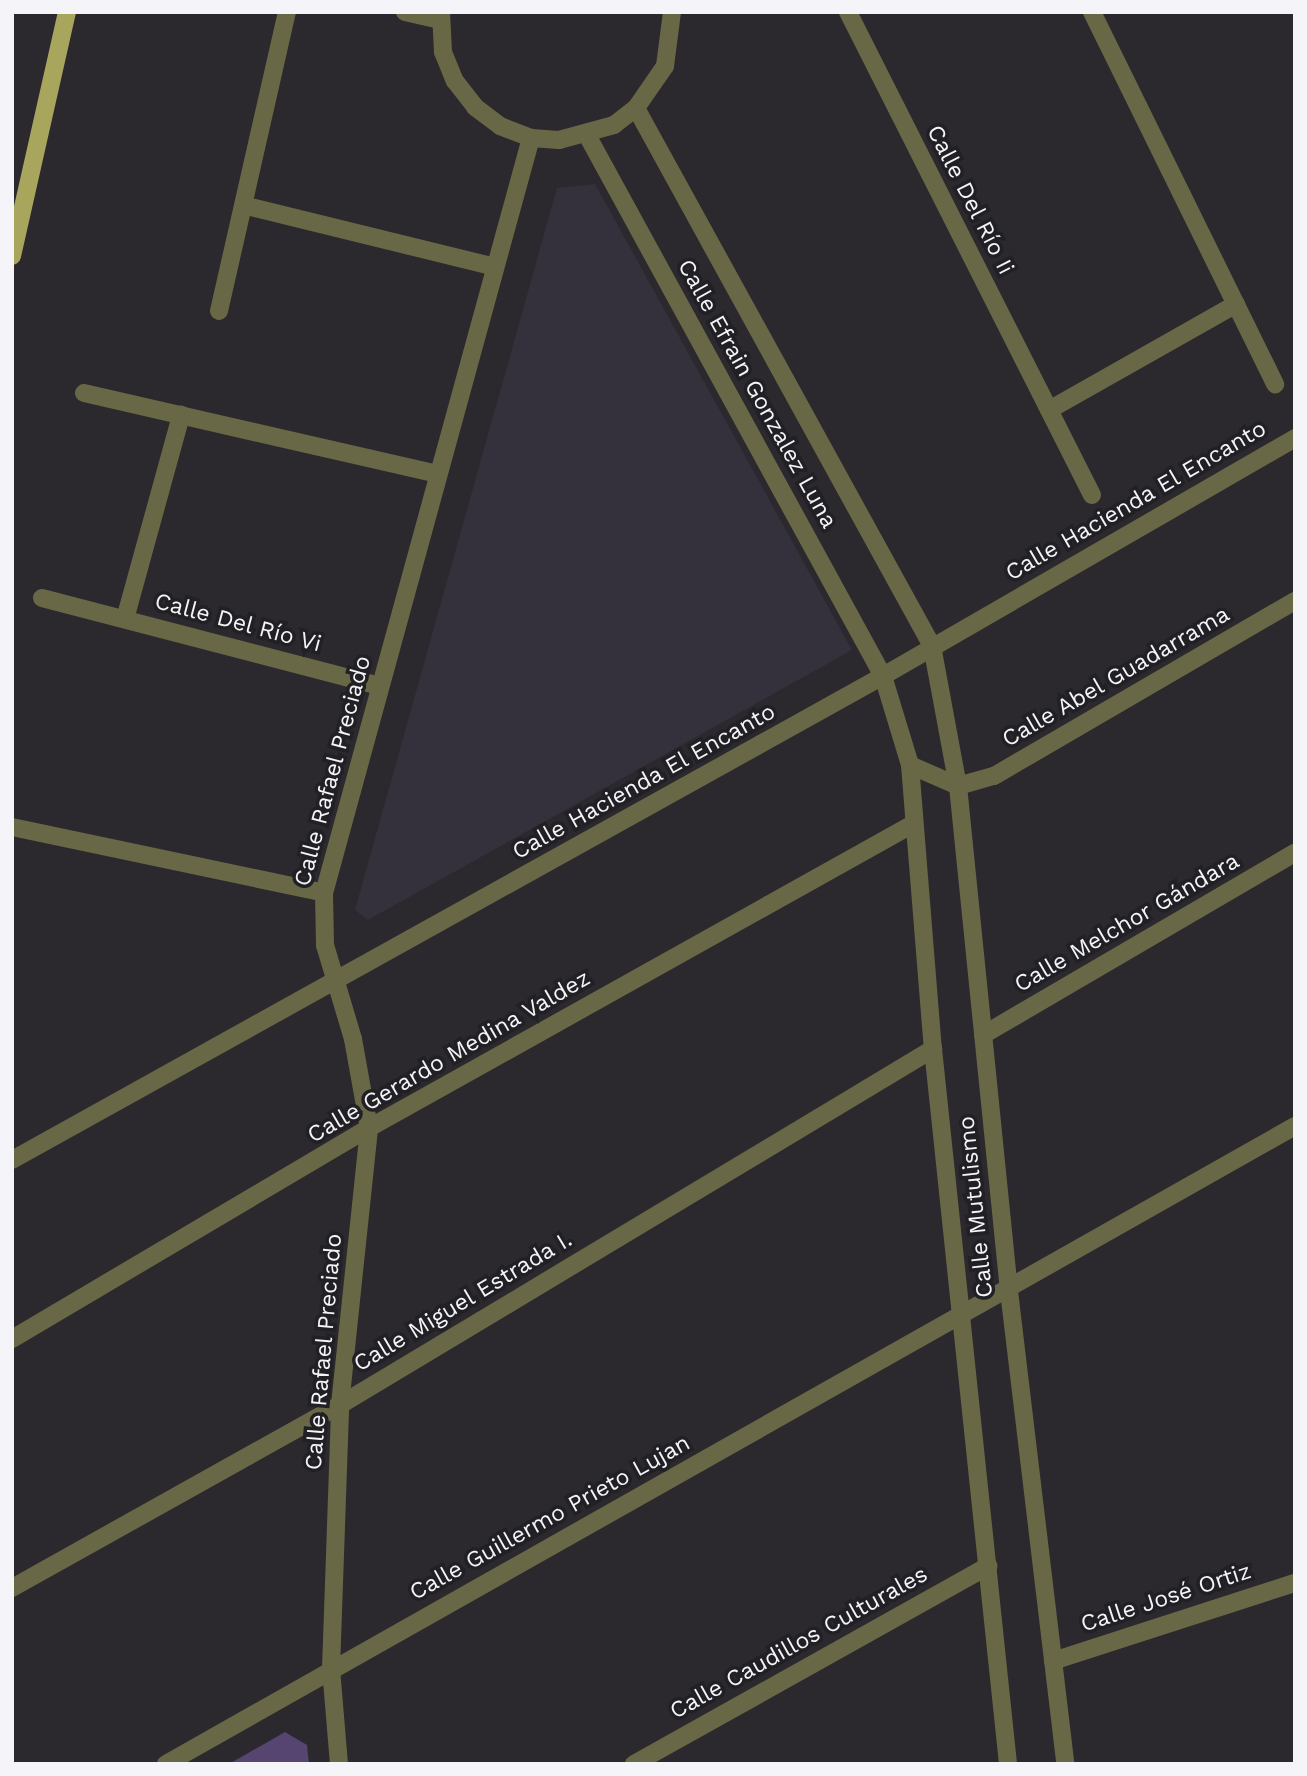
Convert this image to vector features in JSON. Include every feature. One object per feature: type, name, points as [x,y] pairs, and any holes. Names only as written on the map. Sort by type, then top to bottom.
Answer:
[{"type":"main road","points":[[12,256],[66,12]]},
{"type":"street","points":[[219,311],[247,206],[287,12]]},
{"type":"street","points":[[405,12],[441,16],[443,52],[455,81],[475,107],[500,126],[531,138],[587,135],[636,108],[665,65],[672,12]]},
{"type":"street","name":"Calle Del Río Ii","points":[[848,12],[1092,495]]},
{"type":"street","points":[[1092,12],[1275,384]]},
{"type":"street","name":"Calle Efrain Gonzalez Luna","points":[[636,108],[932,646]]},
{"type":"street","name":"Calle Efrain Gonzalez Luna","points":[[587,135],[883,676]]},
{"type":"street","name":"Calle Rafael Preciado","points":[[339,1764],[331,1669],[340,1405],[369,1128],[353,1040],[334,985],[324,893],[531,138]]},
{"type":"street","points":[[247,206],[495,267]]},
{"type":"street","points":[[1049,410],[1236,304]]},
{"type":"street","points":[[83,393],[438,474]]},
{"type":"street","name":"Calle Del Río Vi","points":[[125,619],[181,415]]},
{"type":"street","name":"Calle Hacienda El Encanto","points":[[12,1160],[334,985],[883,676],[1295,438]]},
{"type":"street","name":"Calle Del Río Vi","points":[[42,598],[380,686]]},
{"type":"street","name":"Calle Abel Guadarrama","points":[[958,786],[994,776],[1295,601]]},
{"type":"street","name":"Calle Mutulismo","points":[[932,646],[958,786],[1009,1291],[1065,1764]]},
{"type":"street","name":"Calle Mutulismo","points":[[883,676],[910,765],[933,1049],[1008,1764]]},
{"type":"street","points":[[910,765],[958,786]]},
{"type":"street","name":"Calle Gerardo Medina Valdez","points":[[12,1339],[369,1128],[913,824]]},
{"type":"street","points":[[12,827],[324,893]]},
{"type":"street","name":"Calle Melchor Gándara","points":[[984,1035],[1295,853]]},
{"type":"street","name":"Calle Miguel Estrada I.","points":[[12,1588],[340,1405],[933,1049]]},
{"type":"street","name":"Calle Guillermo Prieto Lujan","points":[[166,1764],[960,1316],[1009,1291],[1295,1126]]},
{"type":"street","name":"Calle Caudillos Culturales","points":[[634,1764],[989,1566]]},
{"type":"street","name":"Calle José Ortiz","points":[[1053,1661],[1295,1583]]},
{"type":"shaded area","points":[[595,184],[852,650],[368,920],[355,910],[557,188]]},
{"type":"shaded area","points":[[285,1732],[307,1745],[309,1764],[229,1764]]}]
